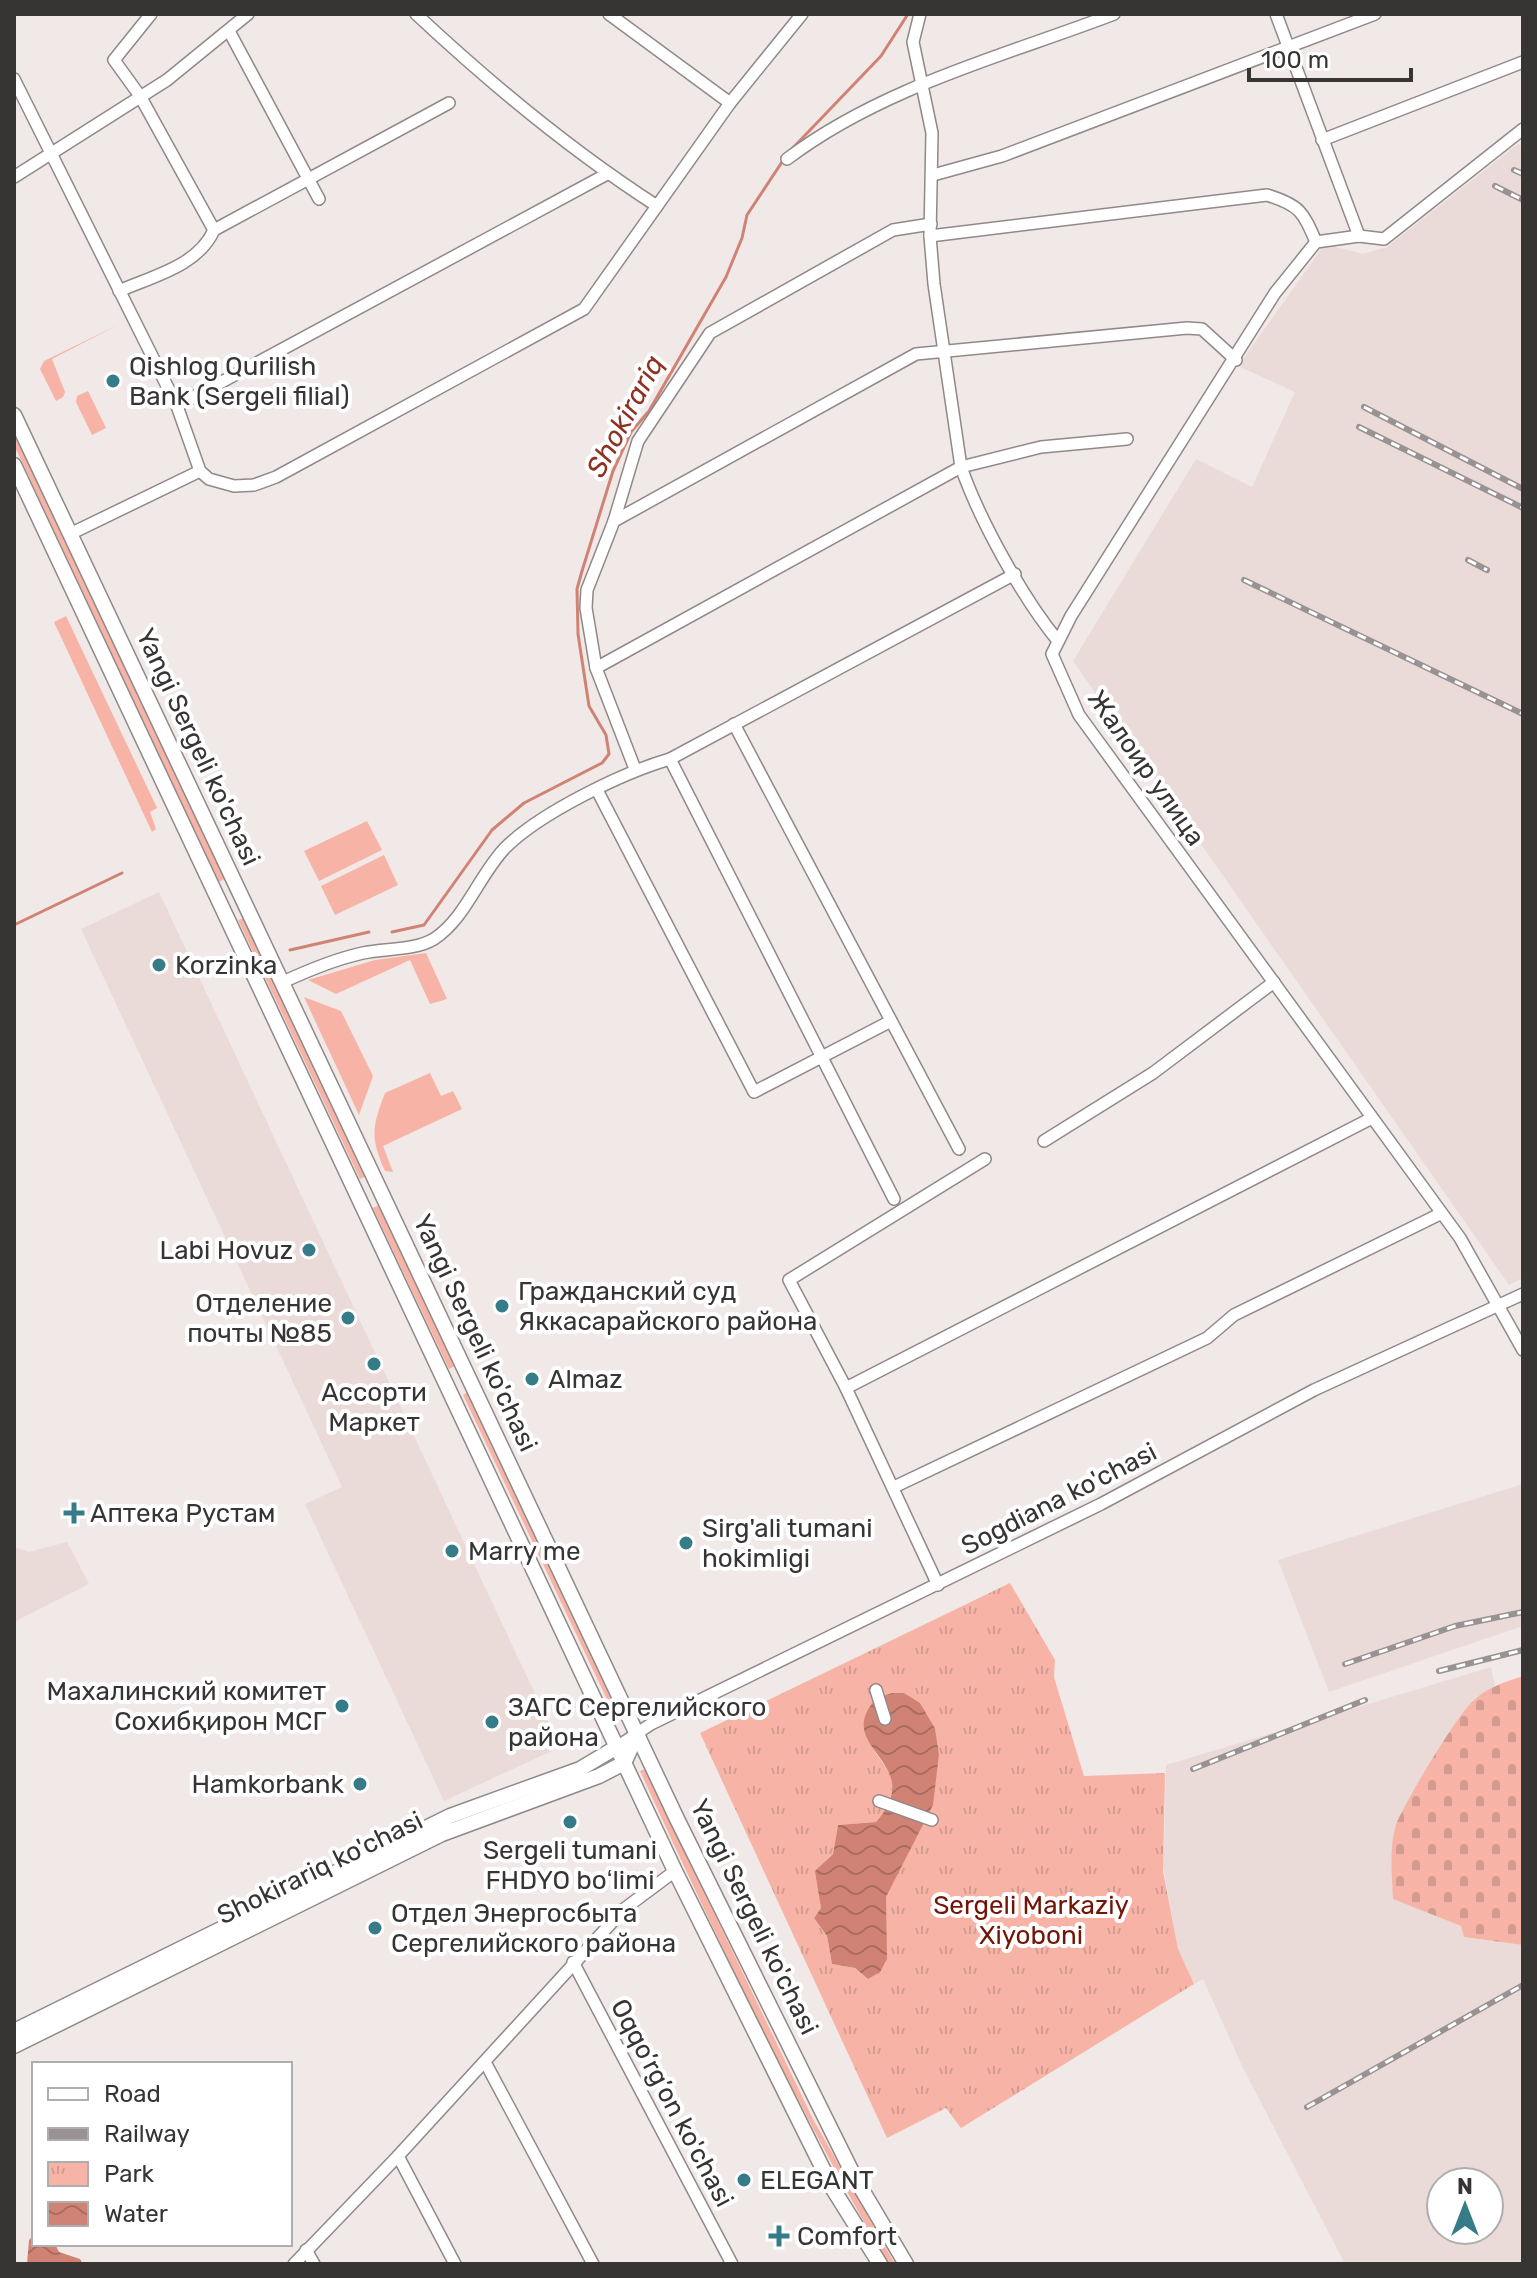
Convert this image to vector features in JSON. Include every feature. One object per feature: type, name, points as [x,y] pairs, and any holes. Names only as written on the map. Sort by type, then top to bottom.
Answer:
[{"type":"main road","name":"Yangi Sergeli ko'chasi","points":[[14,415],[677,1819],[855,2178],[906,2264]]},
{"type":"main road","name":"Yangi Sergeli ko'chasi","points":[[14,465],[675,1871],[833,2189],[880,2264]]},
{"type":"main road","points":[[218,903],[240,892]]},
{"type":"main road","points":[[356,1195],[379,1184]]},
{"type":"main road","points":[[450,1396],[473,1386]]},
{"type":"main road","points":[[624,1763],[638,1733]]},
{"type":"main road","name":"Shokirariq ko'chasi","points":[[14,2031],[450,1816],[580,1769],[617,1747]]},
{"type":"main road","name":"Shokirariq ko'chasi","points":[[14,2046],[442,1834],[585,1782],[624,1763]]},
{"type":"street","points":[[151,14],[114,60],[140,96],[214,230]]},
{"type":"street","points":[[14,177],[140,96],[248,14]]},
{"type":"street","points":[[416,14],[496,89],[607,174],[657,206]]},
{"type":"street","points":[[14,79],[177,406],[200,471],[209,479],[234,486],[254,485],[276,477],[584,309],[730,103],[802,14]]},
{"type":"street","points":[[920,14],[913,42],[932,133],[930,230],[943,351],[961,467],[970,493],[1036,615],[1058,641],[1275,293],[1316,242],[1359,236],[1384,239],[1523,129]]},
{"type":"street","points":[[787,159],[816,138],[882,101],[1114,14]]},
{"type":"street","points":[[1276,14],[1359,236]]},
{"type":"street","points":[[933,175],[1002,156],[1375,14]]},
{"type":"street","points":[[616,16],[730,103]]},
{"type":"street","points":[[229,31],[319,199]]},
{"type":"street","points":[[1322,140],[1523,62]]},
{"type":"street","points":[[119,291],[187,261],[209,241],[214,230],[449,103]]},
{"type":"street","points":[[177,406],[607,174]]},
{"type":"street","points":[[635,769],[596,668],[588,625],[587,590],[614,521],[638,441],[710,333],[893,230],[930,230],[1267,195],[1289,202],[1303,213],[1316,242]]},
{"type":"street","points":[[614,521],[916,354],[1187,328],[1202,329],[1236,360]]},
{"type":"street","points":[[596,668],[961,467],[1041,447],[1127,439]]},
{"type":"street","points":[[70,534],[200,471]]},
{"type":"street","points":[[283,982],[315,967],[359,953],[419,945],[436,937],[449,925],[506,847],[635,769],[670,759],[1015,574]]},
{"type":"street","name":"Жалоир улица","points":[[1058,641],[1052,654],[1079,715],[1460,1238],[1523,1350]]},
{"type":"street","points":[[734,724],[959,1149]]},
{"type":"street","points":[[670,759],[894,1199]]},
{"type":"street","points":[[597,790],[754,1092],[891,1021]]},
{"type":"street","points":[[1044,1141],[1153,1073],[1274,982]]},
{"type":"street","points":[[846,1388],[1372,1118]]},
{"type":"street","points":[[938,1585],[846,1388],[789,1280],[985,1159]]},
{"type":"street","points":[[894,1487],[1207,1338],[1234,1315],[1440,1214]]},
{"type":"street","name":"Sogdiana ko'chasi","points":[[617,1747],[638,1733],[938,1585],[1314,1390],[1523,1294]]},
{"type":"street","points":[[876,1690],[885,1719]]},
{"type":"street","points":[[879,1801],[932,1820]]},
{"type":"street","points":[[294,2264],[398,2156],[624,1909],[675,1871]]},
{"type":"street","name":"Oqqo’rg’on ko'chasi","points":[[573,1962],[732,2264]]},
{"type":"street","points":[[485,2062],[593,2264]]},
{"type":"street","points":[[398,2156],[455,2264]]},
{"type":"street","points":[[306,2250],[314,2264]]},
{"type":"shaded area","points":[[1518,144],[1523,146],[1523,1278],[1509,1285],[1073,661],[1196,459],[1252,487],[1295,392],[1238,366],[1325,244],[1363,254],[1387,247]]},
{"type":"shaded area","points":[[159,892],[560,1747],[444,1801],[305,1504],[342,1487],[81,929]]},
{"type":"shaded area","points":[[1523,1484],[1523,1626],[1329,1692],[1278,1560]]},
{"type":"shaded area","points":[[67,1542],[89,1584],[14,1622],[14,1547],[29,1552]]},
{"type":"shaded area","points":[[1491,1667],[1495,1685],[1472,1701],[1449,1733],[1396,1826],[1393,1898],[1461,1926],[1465,1937],[1523,1945],[1523,2264],[1345,2264],[1243,2068],[1203,1979],[1194,1984],[1178,1950],[1161,1854],[1164,1849],[1166,1765]]},
{"type":"green space","points":[[118,325],[52,359],[65,392],[56,401],[40,369],[44,361]]},
{"type":"green space","points":[[88,391],[106,428],[92,435],[76,402],[77,396]]},
{"type":"green space","points":[[14,431],[225,879],[219,882],[14,445]]},
{"type":"green space","points":[[66,616],[157,808],[150,812],[156,829],[152,832],[54,622]]},
{"type":"green space","points":[[367,821],[382,850],[319,881],[304,851]]},
{"type":"green space","points":[[384,855],[398,885],[335,915],[321,886]]},
{"type":"green space","points":[[244,918],[366,1176],[360,1179],[238,920]]},
{"type":"green space","points":[[426,953],[447,999],[430,1004],[410,960],[336,994],[308,980],[375,960]]},
{"type":"green space","points":[[304,997],[341,1011],[373,1076],[359,1115]]},
{"type":"green space","points":[[430,1073],[441,1096],[453,1091],[462,1109],[383,1146],[393,1172],[385,1171],[374,1132],[385,1093]]},
{"type":"green space","points":[[379,1205],[455,1366],[449,1369],[373,1208]]},
{"type":"green space","points":[[468,1392],[617,1706],[611,1708],[463,1395]]},
{"type":"green space","name":"Sergeli Markaziy Xiyoboni","points":[[1010,1583],[1055,1660],[1054,1677],[1084,1776],[1165,1773],[1163,1871],[1178,1949],[1194,1984],[961,2128],[946,2108],[887,2138],[700,1733]],"holes":[[[877,1698],[920,1703],[935,1728],[939,1754],[886,1897],[886,1924],[868,1979],[855,1968],[832,1964],[827,1936],[814,1918],[821,1908],[820,1872],[833,1854],[838,1825],[876,1822],[886,1810],[894,1792],[891,1776],[872,1747]]]},
{"type":"green space","points":[[1523,1676],[1523,1945],[1464,1937],[1461,1926],[1393,1899],[1392,1843],[1401,1814],[1466,1708],[1479,1695]]},
{"type":"green space","points":[[645,1769],[813,2119],[895,2264],[888,2264],[789,2082],[640,1771]]},
{"type":"water","points":[[904,1693],[920,1703],[935,1728],[939,1754],[933,1805],[886,1897],[887,1959],[880,1972],[868,1979],[855,1968],[832,1964],[827,1936],[814,1918],[821,1908],[815,1871],[833,1854],[838,1825],[876,1822],[890,1801],[892,1784],[887,1770],[864,1730],[865,1715],[877,1698]]},
{"type":"water","points":[[32,2237],[32,2246],[56,2246],[59,2252],[80,2259],[83,2264],[27,2264],[29,2240]]},
{"type":"waterway","name":"Shokirariq","points":[[788,153],[881,56],[908,14]]},
{"type":"waterway","name":"Shokirariq","points":[[392,932],[424,925],[492,830],[524,803],[602,763],[609,754],[606,735],[589,706],[578,634],[577,589],[582,571],[613,471],[631,432],[649,411],[726,277],[742,238],[747,215],[784,159]]},
{"type":"waterway","name":"Shokirariq","points":[[14,925],[122,873]]},
{"type":"waterway","name":"Shokirariq","points":[[290,950],[369,932]]},
{"type":"railway","points":[[1514,170],[1523,174]]},
{"type":"railway","points":[[1495,186],[1523,200]]},
{"type":"railway","points":[[1364,407],[1523,489]]},
{"type":"railway","points":[[1359,427],[1523,508]]},
{"type":"railway","points":[[1468,560],[1487,570]]},
{"type":"railway","points":[[1244,580],[1523,714]]},
{"type":"railway","points":[[1345,1664],[1455,1626],[1523,1612]]},
{"type":"railway","points":[[1439,1671],[1523,1650]]},
{"type":"railway","points":[[1193,1769],[1365,1700]]},
{"type":"railway","points":[[1307,2107],[1523,1985]]},
{"type":"place","name":"Qishlog Qurilish Bank (Sergeli filial)","points":[[113,381]]},
{"type":"place","name":"Korzinka","points":[[159,965]]},
{"type":"place","name":"Labi Hovuz","points":[[309,1250]]},
{"type":"place","name":"Гражданский суд Яккасарайского района","points":[[502,1306]]},
{"type":"place","name":"Отделение почты №85","points":[[348,1318]]},
{"type":"place","name":"Ассорти Маркет","points":[[374,1364]]},
{"type":"place","name":"Almaz","points":[[532,1379]]},
{"type":"place","name":"Аптека Рустам","points":[[74,1513]]},
{"type":"place","name":"Sirg'ali tumani hokimligi","points":[[686,1543]]},
{"type":"place","name":"Marry me","points":[[452,1551]]},
{"type":"place","name":"Махалинский комитет Сохибқирон МСГ","points":[[342,1706]]},
{"type":"place","name":"ЗАГС Сергелийского района","points":[[492,1722]]},
{"type":"place","name":"Hamkorbank","points":[[360,1784]]},
{"type":"place","name":"Sergeli tumani FHDYO boʻlimi","points":[[570,1822]]},
{"type":"place","name":"Отдел Энергосбыта Сергелийского района","points":[[375,1928]]},
{"type":"place","name":"ELEGANT","points":[[744,2180]]},
{"type":"place","name":"Comfort","points":[[779,2236]]}]
